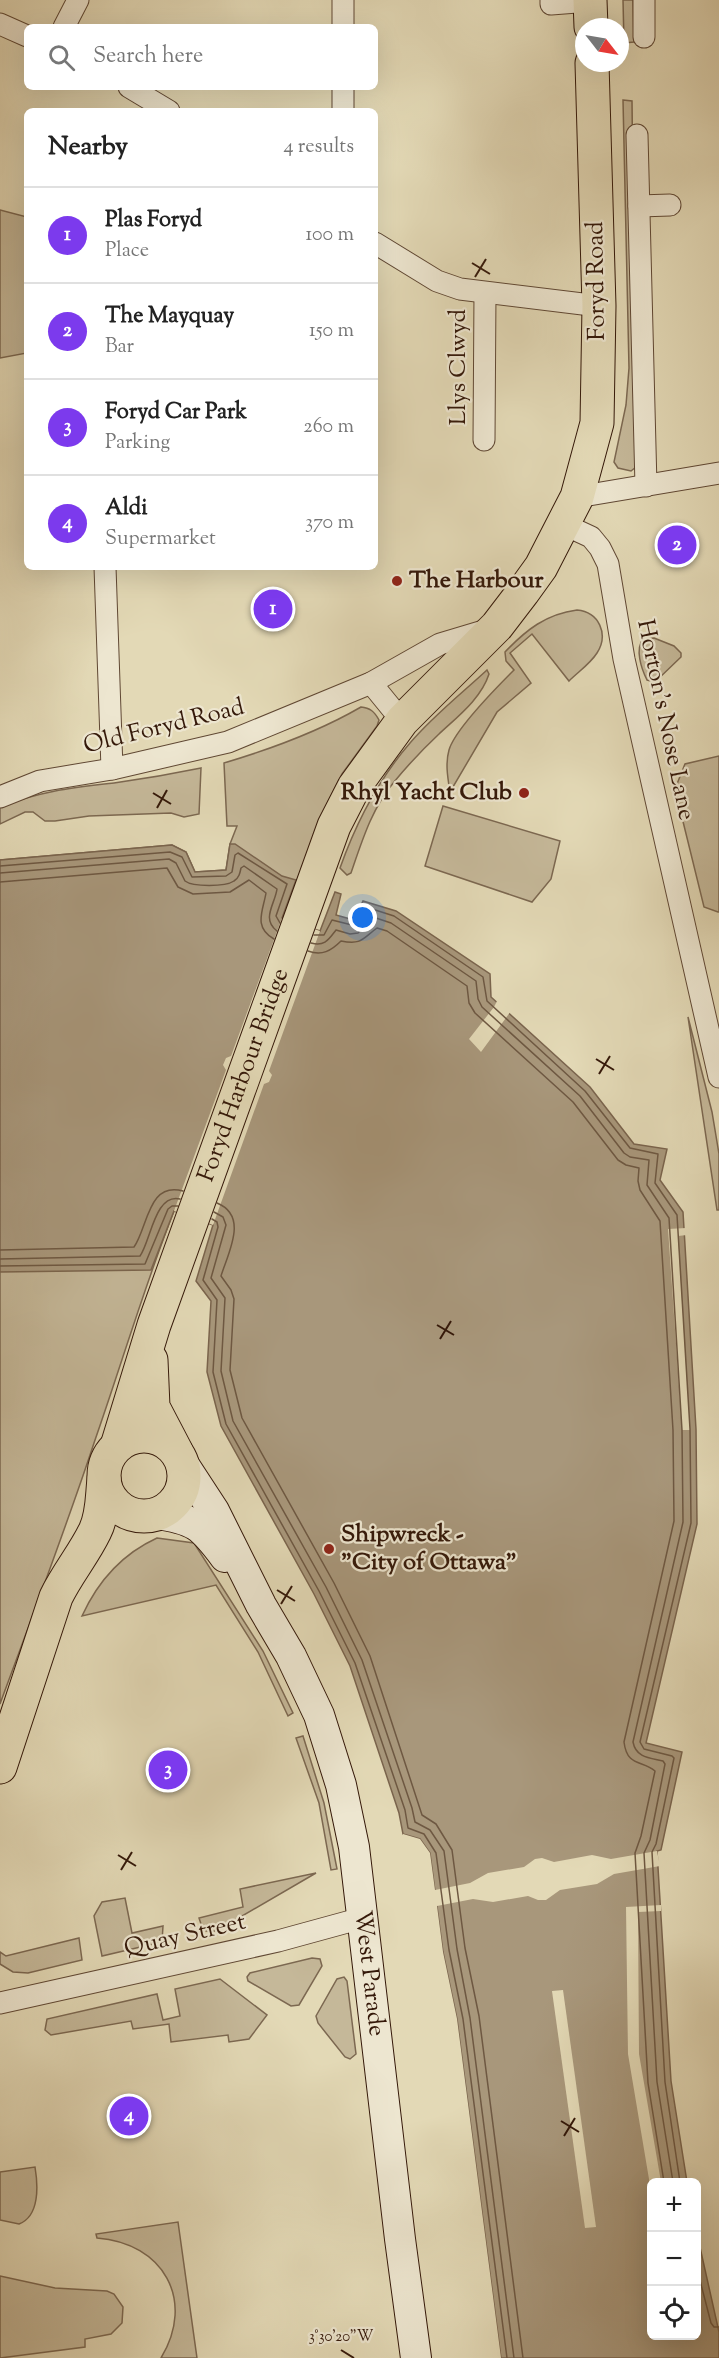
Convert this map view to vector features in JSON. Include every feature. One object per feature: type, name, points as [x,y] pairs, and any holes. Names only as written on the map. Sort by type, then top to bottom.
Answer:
[{"type":"main road","name":"Foryd Road","points":[[497,626],[541,567],[570,510],[597,423],[599,306],[592,72]]},
{"type":"main road","name":"Foryd Harbour Bridge","points":[[154,1325],[334,826],[354,787],[402,721],[497,626]]},
{"type":"main road","points":[[0,1767],[56,1597],[65,1576],[96,1530],[107,1461],[117,1446],[154,1325]]},
{"type":"main road","points":[[46,1630],[73,1583],[93,1557],[136,1524],[174,1503],[184,1483],[179,1456],[153,1407],[150,1370],[154,1325]]},
{"type":"main road","points":[[117,1446],[128,1439],[141,1436],[154,1437],[166,1442],[179,1456]]},
{"type":"main road","name":"West Parade","points":[[179,1456],[214,1511],[261,1605],[291,1656],[319,1715],[341,1785],[354,1847],[416,2358]]},
{"type":"main road","points":[[104,1479],[108,1492],[121,1508],[140,1516],[155,1514]]},
{"type":"main road","name":"West Parade","points":[[155,1514],[180,1517],[201,1529],[210,1537],[261,1605]]},
{"type":"street","points":[[66,24],[78,0]]},
{"type":"street","points":[[343,0],[343,24]]},
{"type":"street","points":[[550,0],[551,4],[590,9]]},
{"type":"street","points":[[644,0],[644,37]]},
{"type":"street","points":[[0,24],[24,35]]},
{"type":"street","points":[[134,90],[164,108]]},
{"type":"street","points":[[343,90],[343,108]]},
{"type":"street","points":[[637,135],[646,486]]},
{"type":"street","points":[[639,206],[670,205]]},
{"type":"street","points":[[378,245],[436,281],[460,289],[599,306]]},
{"type":"street","name":"Llys Clwyd","points":[[484,440],[485,293]]},
{"type":"street","points":[[570,510],[646,486],[719,473]]},
{"type":"street","name":"Horton's Nose Lane","points":[[570,510],[600,548],[608,564],[626,670],[719,1077]]},
{"type":"street","points":[[105,570],[112,769]]},
{"type":"street","name":"Old Foryd Road","points":[[0,797],[40,781],[112,769],[228,742],[371,683],[440,644],[497,626]]},
{"type":"street","points":[[371,683],[402,721]]},
{"type":"street","name":"Quay Street","points":[[6,1998],[278,1941],[362,1918]]},
{"type":"shaded area","points":[[623,0],[633,0],[634,42],[629,42],[629,18],[623,18]]},
{"type":"shaded area","points":[[623,100],[632,101],[636,467],[631,471],[618,468],[614,462],[626,405],[629,368]]},
{"type":"shaded area","points":[[0,210],[24,216],[24,354],[0,358]]},
{"type":"shaded area","points":[[577,610],[591,615],[600,625],[602,639],[597,653],[569,681],[532,634],[510,653],[531,683],[497,712],[450,792],[447,766],[449,750],[459,731],[514,670],[506,661],[505,652],[537,624],[556,615]]},
{"type":"shaded area","points":[[654,638],[674,646],[681,653],[681,657],[655,682],[647,680],[639,653],[643,639]]},
{"type":"shaded area","points":[[487,670],[489,674],[480,692],[461,714],[416,757],[386,792],[368,825],[351,873],[347,875],[340,868],[346,851],[369,802],[398,757],[447,705]]},
{"type":"shaded area","points":[[361,707],[375,714],[379,720],[377,726],[342,774],[327,804],[271,946],[0,860],[172,845],[186,852],[195,872],[226,870],[230,844],[237,826],[227,826],[224,763],[294,739]]},
{"type":"shaded area","points":[[719,756],[718,912],[704,907],[675,789],[685,764]]},
{"type":"shaded area","points":[[201,768],[199,814],[184,817],[171,813],[89,816],[45,821],[33,812],[25,812],[0,824],[0,807],[29,797]]},
{"type":"shaded area","points":[[443,806],[560,841],[551,879],[532,902],[425,866]]},
{"type":"shaded area","points":[[688,1017],[712,1112],[719,1154],[719,1210],[717,1210]]},
{"type":"shaded area","points":[[0,1083],[174,1211],[72,1509],[0,1704]]},
{"type":"shaded area","points":[[157,1538],[194,1543],[263,1651],[293,1713],[288,1716],[258,1652],[216,1585],[82,1616],[88,1603],[112,1570],[133,1552]]},
{"type":"shaded area","points":[[303,1736],[324,1803],[337,1869],[331,1870],[319,1803],[296,1738]]},
{"type":"shaded area","points":[[316,1873],[218,1930],[210,1932],[203,1930],[199,1918],[243,1907],[240,1889]]},
{"type":"shaded area","points":[[125,1898],[132,1933],[163,1926],[162,1942],[102,1956],[94,1916],[102,1902]]},
{"type":"shaded area","points":[[79,1938],[82,1960],[28,1973],[13,1972],[0,1964],[0,1952],[6,1956]]},
{"type":"shaded area","points":[[312,1958],[320,1959],[322,1966],[299,2005],[291,2006],[248,1981],[247,1977],[250,1973]]},
{"type":"shaded area","points":[[344,1977],[347,1981],[356,2054],[350,2059],[345,2057],[318,2023],[316,2016],[337,1979]]},
{"type":"shaded area","points":[[220,1979],[267,2015],[249,2039],[229,2042],[228,2035],[171,2042],[169,2024],[133,2029],[131,2021],[51,2035],[45,2030],[47,2019],[157,1994],[163,2020],[180,2016],[175,1989]]},
{"type":"shaded area","points":[[35,2167],[37,2191],[31,2214],[19,2224],[0,2220],[0,2172]]},
{"type":"shaded area","points":[[178,2222],[197,2358],[161,2358],[171,2336],[175,2315],[174,2296],[167,2278],[155,2263],[140,2251],[120,2242],[97,2238],[96,2234]]},
{"type":"shaded area","points":[[0,2276],[55,2288],[107,2291],[114,2294],[123,2307],[122,2323],[111,2334],[85,2339],[85,2347],[0,2358]]},
{"type":"water","points":[[230,844],[235,844],[282,876],[296,880],[282,918],[320,931],[335,892],[341,894],[336,915],[354,920],[363,901],[396,911],[490,974],[491,997],[590,1087],[634,1144],[667,1149],[660,1180],[683,1212],[696,1429],[697,1524],[646,1743],[682,1752],[661,1850],[657,1851],[671,2081],[686,2178],[647,2178],[647,2340],[701,2340],[701,2252],[719,2332],[719,2358],[501,2358],[457,2019],[443,1952],[430,1853],[420,1839],[403,1834],[399,1813],[350,1666],[314,1594],[221,1426],[207,1372],[211,1301],[196,1281],[213,1225],[174,1211],[151,1270],[0,1272],[0,860],[172,845],[186,852],[195,872],[226,870]]},
{"type":"pier","points":[[282,918],[320,931],[269,1071],[272,1075],[269,1082],[264,1084],[213,1225],[174,1211],[226,1070],[223,1065],[226,1058],[231,1056]]},
{"type":"pier","points":[[498,999],[511,1011],[481,1052],[469,1039]]},
{"type":"pier","points":[[686,1228],[687,1235],[678,1236],[690,1430],[682,1430],[668,1229]]},
{"type":"pier","points":[[403,1834],[420,1839],[430,1853],[435,1890],[470,1883],[488,1873],[524,1867],[535,1859],[542,1858],[554,1862],[592,1855],[611,1859],[657,1851],[660,1866],[614,1874],[597,1884],[560,1890],[546,1900],[528,1896],[493,1902],[473,1899],[437,1906],[443,1952],[457,2019],[501,2358],[498,2358],[454,2020],[440,1952],[427,1854],[418,1841],[403,1837]]},
{"type":"pier","points":[[661,1905],[661,1911],[638,1912],[639,2054],[660,2178],[649,2178],[628,2054],[626,1907]]},
{"type":"pier","points":[[563,1990],[596,2227],[585,2228],[552,1991]]},
{"type":"place","name":"The Mayquay","points":[[677,545]]},
{"type":"place","name":"The Harbour","points":[[397,581]]},
{"type":"place","name":"Plas Foryd","points":[[273,609]]},
{"type":"place","name":"Rhyl Yacht Club","points":[[524,793]]},
{"type":"place","name":"Shipwreck - \"City of Ottawa\"","points":[[329,1549]]},
{"type":"place","name":"Foryd Car Park","points":[[168,1770]]},
{"type":"place","name":"Aldi","points":[[129,2116]]}]
